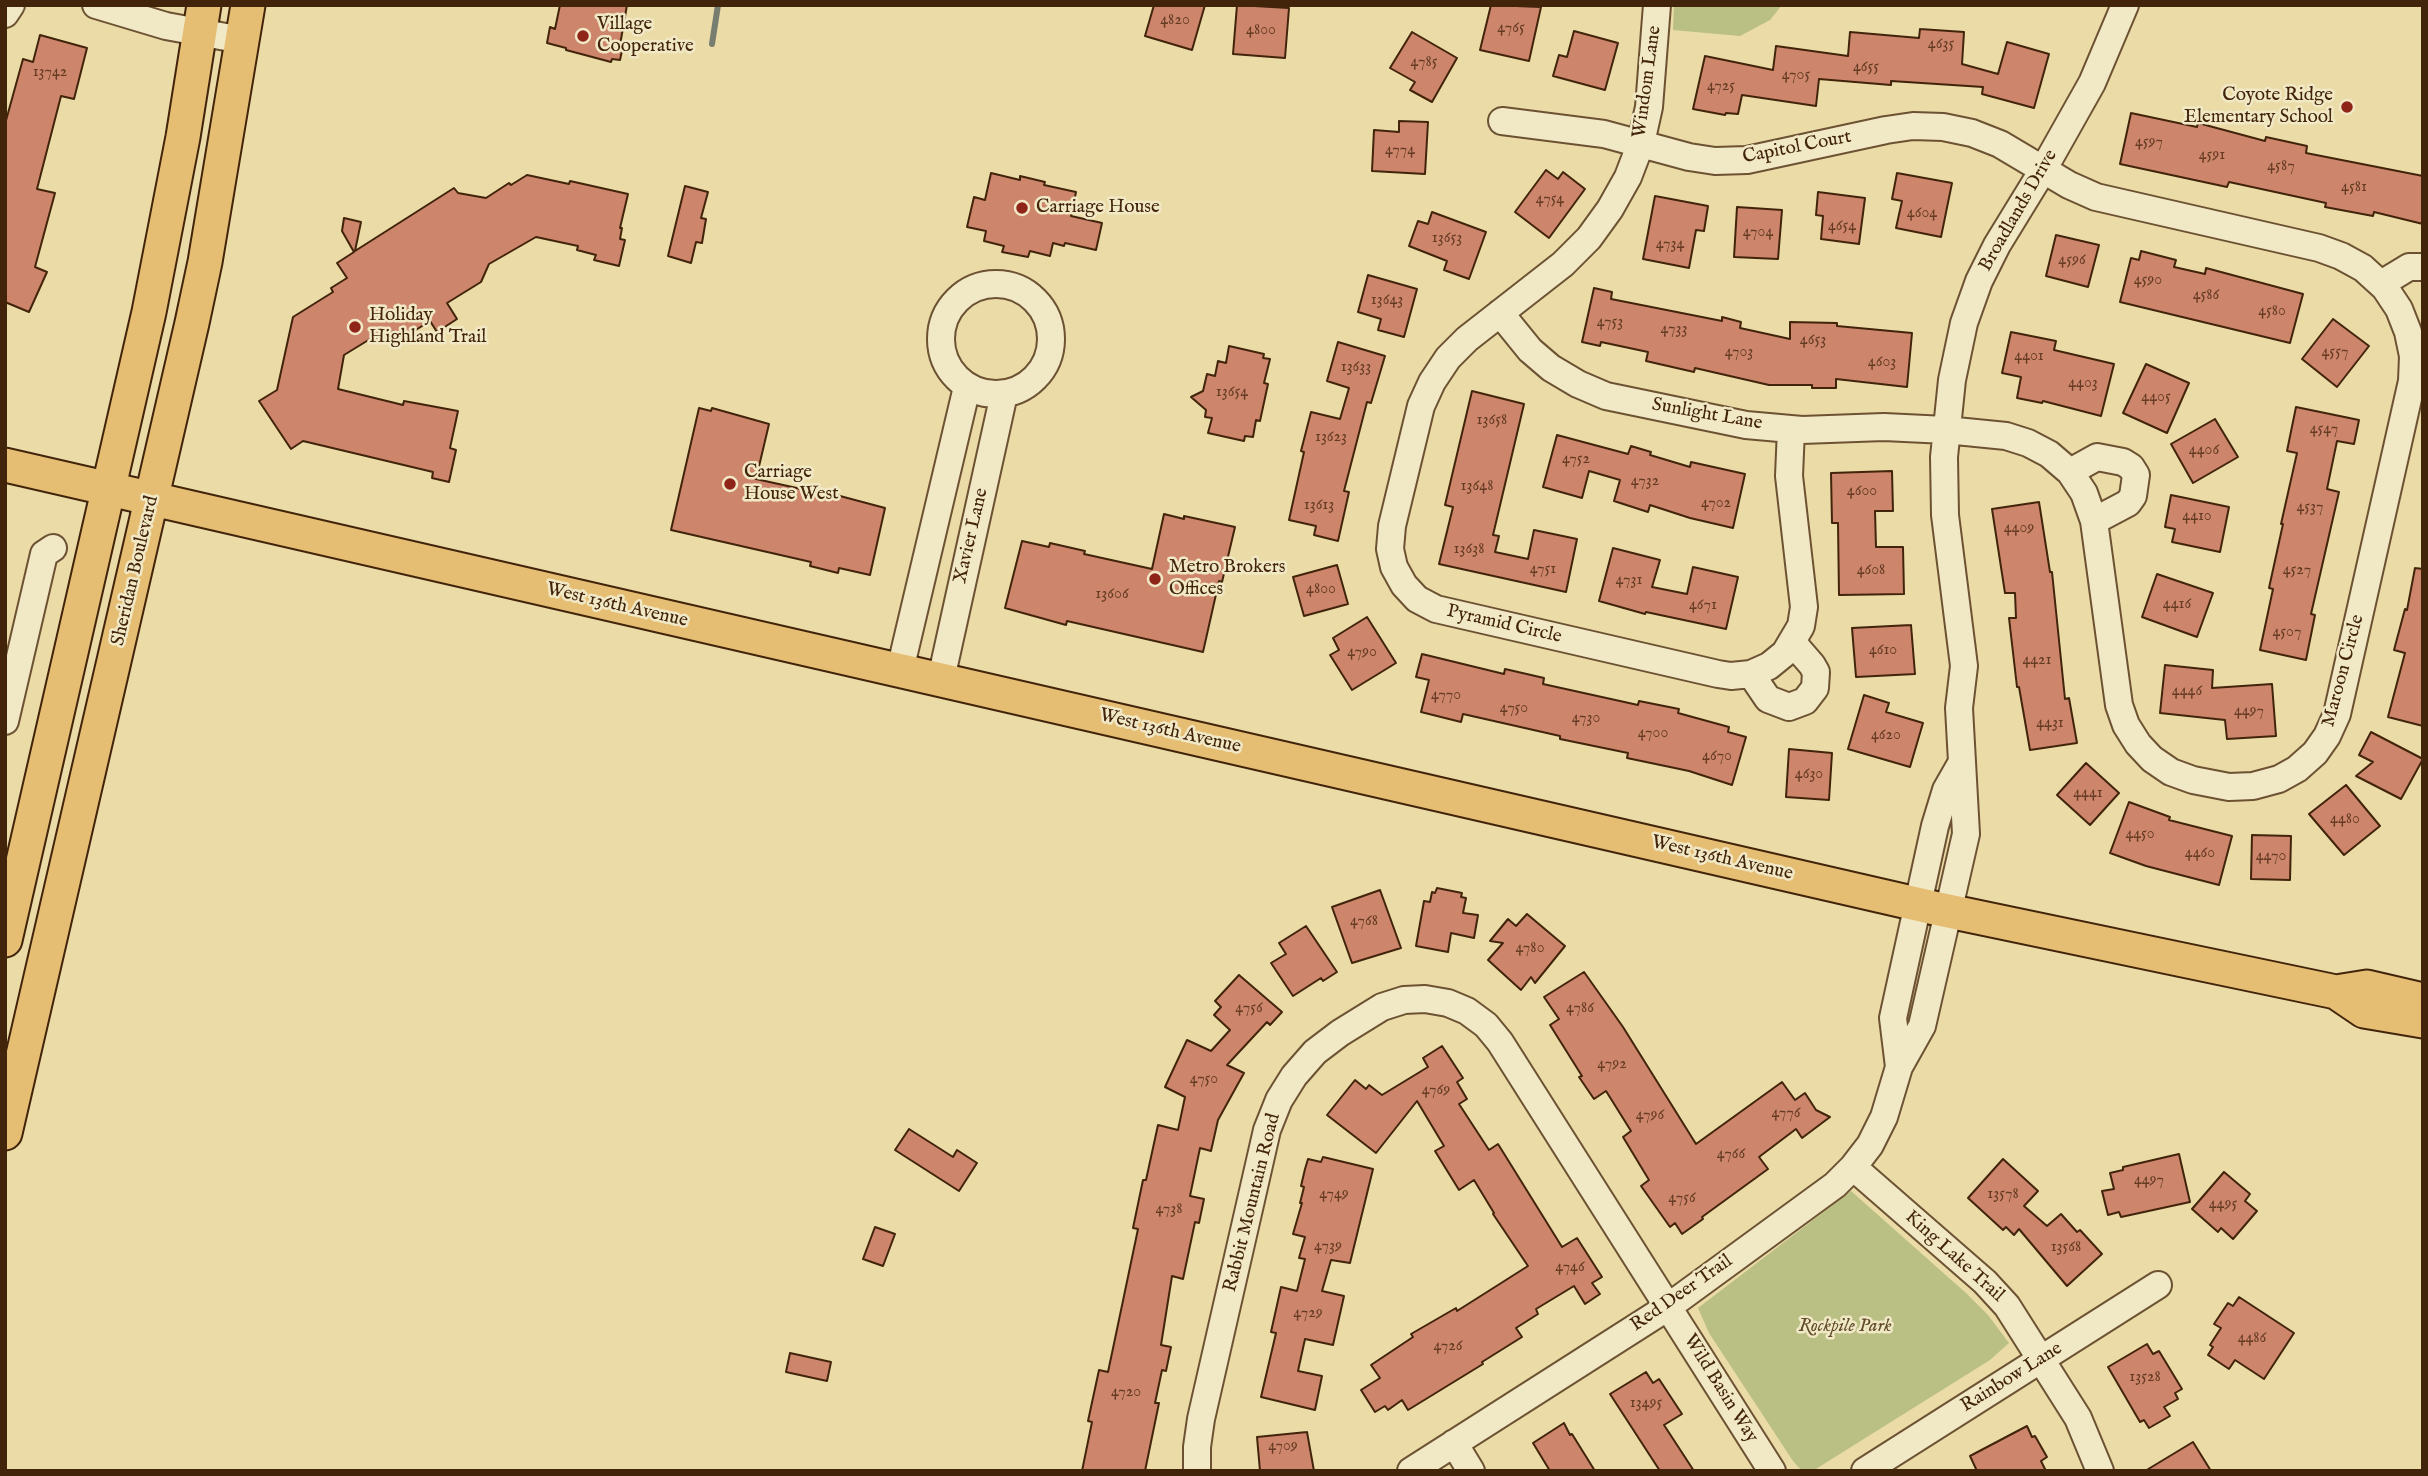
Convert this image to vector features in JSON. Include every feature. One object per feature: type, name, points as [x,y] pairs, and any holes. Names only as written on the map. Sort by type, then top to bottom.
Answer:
[{"type":"main road","name":"Sheridan Boulevard","points":[[5,1133],[205,262],[248,5]]},
{"type":"main road","points":[[5,940],[92,568],[164,242],[202,19]]},
{"type":"main road","name":"West 136th Avenue","points":[[5,465],[1933,908],[2336,992],[2364,1011],[2423,1021]]},
{"type":"main road","name":"West 136th Avenue","points":[[2336,992],[2367,986],[2423,1000]]},
{"type":"street","points":[[5,14],[10,5]]},
{"type":"street","points":[[96,5],[166,26],[202,19],[242,40]]},
{"type":"street","name":"Windom Lane","points":[[1500,313],[1563,264],[1589,238],[1628,177],[1641,143],[1648,107],[1657,5]]},
{"type":"street","name":"Broadlands Drive","points":[[1933,908],[1935,826],[1946,790],[1962,762],[1959,708],[1964,666],[1945,515],[1946,430],[1952,380],[1964,323],[1979,281],[1997,245],[2092,83],[2125,5]]},
{"type":"street","name":"Capitol Court","points":[[1502,121],[1604,134],[1689,157],[1715,161],[1747,160],[1886,130],[1913,126],[1943,127],[1972,133],[2000,144],[2043,170]]},
{"type":"street","name":"Maroon Circle","points":[[1946,430],[2006,436],[2028,443],[2049,454],[2070,472],[2084,493],[2094,522],[2119,705],[2126,725],[2152,759],[2171,772],[2193,780],[2230,787],[2253,786],[2279,779],[2297,769],[2315,753],[2337,714],[2412,381],[2415,328],[2381,284],[2363,268],[2341,256],[2319,248],[2096,197],[2043,170]]},
{"type":"street","points":[[2381,284],[2409,267],[2423,267]]},
{"type":"street","points":[[998,283],[1016,287],[1032,296],[1044,310],[1052,338],[1051,352],[1044,368],[1034,380],[1020,390],[1004,394],[985,394],[967,387],[953,375],[944,359],[940,342],[942,324],[950,307],[963,294],[979,286],[998,283]]},
{"type":"street","name":"Sunlight Lane","points":[[1500,313],[1530,350],[1551,368],[1606,396],[1746,425],[1791,429],[1946,430]]},
{"type":"street","name":"Pyramid Circle","points":[[1500,313],[1467,338],[1448,358],[1432,382],[1421,407],[1392,526],[1390,549],[1394,567],[1404,585],[1417,599],[1436,609],[1718,674],[1751,674]]},
{"type":"street","name":"Xavier Lane","points":[[900,670],[967,387]]},
{"type":"street","name":"Xavier Lane","points":[[941,679],[1004,394]]},
{"type":"street","points":[[1791,429],[1789,476],[1804,607],[1801,626],[1785,653],[1769,666],[1751,674],[1769,699],[1790,707],[1805,701],[1815,688],[1816,672],[1793,643]]},
{"type":"street","points":[[2070,472],[2097,457],[2114,459],[2132,467],[2136,475],[2133,495],[2128,503],[2094,522]]},
{"type":"street","points":[[5,721],[44,554],[52,548]]},
{"type":"street","name":"Red Deer Trail","points":[[1411,1471],[1668,1307],[1835,1185],[1853,1167],[1870,1145],[1884,1117],[1899,1068],[1893,1018],[1933,908]]},
{"type":"street","name":"Rabbit Mountain Road","points":[[1197,1471],[1201,1419],[1267,1130],[1284,1092],[1315,1052],[1382,1007],[1404,1000],[1436,1000],[1467,1011],[1486,1025],[1500,1042],[1668,1307]]},
{"type":"street","name":"King Lake Trail","points":[[1853,1167],[1985,1282],[2007,1306],[2078,1418],[2100,1471]]},
{"type":"street","name":"Rainbow Lane","points":[[1865,1471],[2158,1285]]},
{"type":"street","name":"Wild Basin Way","points":[[1668,1307],[1772,1471]]},
{"type":"street","points":[[1454,1443],[1471,1471]]},
{"type":"green space","points":[[1674,5],[1782,5],[1770,20],[1740,36],[1673,30]]},
{"type":"green space","name":"Rockpile Park","points":[[1851,1191],[1966,1293],[1988,1315],[2009,1343],[1990,1360],[1813,1471],[1802,1471],[1709,1333],[1698,1308]]},
{"type":"building","name":"Village Cooperative","points":[[560,5],[627,5],[620,60],[612,59],[611,62],[547,43],[550,27],[555,29]]},
{"type":"building","points":[[1154,5],[1205,5],[1192,50],[1145,36]]},
{"type":"building","points":[[1237,5],[1289,8],[1285,58],[1233,54]]},
{"type":"building","points":[[1491,5],[1541,7],[1529,61],[1480,50]]},
{"type":"building","points":[[1920,29],[1964,32],[1962,64],[1998,74],[2007,42],[2049,54],[2034,108],[1982,94],[1983,87],[1891,81],[1891,85],[1819,79],[1816,106],[1742,95],[1738,114],[1725,115],[1693,109],[1705,56],[1773,70],[1776,46],[1848,56],[1850,32],[1919,38]]},
{"type":"building","points":[[1574,31],[1618,43],[1605,90],[1553,76],[1559,55],[1567,57]]},
{"type":"building","points":[[1412,32],[1457,58],[1432,102],[1410,90],[1415,82],[1390,68]]},
{"type":"building","points":[[40,35],[87,48],[74,99],[61,96],[37,189],[55,193],[35,267],[47,272],[29,312],[5,302],[5,124],[23,59],[33,62]]},
{"type":"building","points":[[2131,113],[2197,127],[2198,123],[2265,141],[2266,137],[2307,146],[2306,153],[2423,176],[2423,224],[2374,212],[2373,216],[2325,207],[2326,203],[2229,182],[2227,187],[2120,164]]},
{"type":"building","points":[[1399,121],[1428,122],[1425,174],[1372,171],[1374,130],[1399,132]]},
{"type":"building","points":[[1546,170],[1558,179],[1563,172],[1585,189],[1549,238],[1515,212]]},
{"type":"building","name":"Carriage House","points":[[991,173],[1020,180],[1020,176],[1076,192],[1071,216],[1102,223],[1096,250],[1053,243],[1050,256],[1030,251],[1028,257],[1002,252],[1004,246],[984,241],[986,231],[967,227],[974,197],[985,200]]},
{"type":"building","points":[[1897,173],[1952,183],[1941,237],[1896,228],[1902,201],[1892,199]]},
{"type":"building","name":"Holiday Highland Trail","points":[[527,175],[628,194],[620,228],[620,239],[625,240],[619,266],[594,260],[596,255],[577,250],[578,246],[536,237],[489,264],[481,282],[447,303],[457,319],[437,332],[430,321],[400,340],[394,331],[378,341],[375,336],[344,355],[338,389],[403,405],[404,401],[458,411],[450,448],[456,450],[449,482],[432,478],[433,472],[303,441],[291,449],[259,401],[277,390],[293,317],[333,292],[331,288],[347,278],[337,263],[354,252],[342,231],[344,218],[361,222],[355,251],[454,188],[458,193],[486,198]]},
{"type":"building","points":[[685,186],[708,192],[701,218],[706,219],[702,243],[696,242],[691,263],[668,256]]},
{"type":"building","points":[[1818,192],[1865,198],[1859,244],[1821,239],[1823,216],[1816,215]]},
{"type":"building","points":[[1655,196],[1708,206],[1704,231],[1696,230],[1689,268],[1643,259]]},
{"type":"building","points":[[1737,207],[1782,210],[1778,259],[1734,257]]},
{"type":"building","points":[[1432,212],[1486,232],[1469,279],[1444,270],[1447,261],[1409,246],[1418,221],[1428,224]]},
{"type":"building","points":[[2056,235],[2099,245],[2088,287],[2046,276]]},
{"type":"building","points":[[2141,251],[2176,260],[2174,267],[2205,274],[2206,268],[2303,294],[2290,343],[2120,302],[2131,258],[2139,260]]},
{"type":"building","points":[[1368,275],[1417,289],[1404,337],[1378,330],[1381,319],[1358,312]]},
{"type":"building","points":[[1594,288],[1612,292],[1611,299],[1722,321],[1722,317],[1741,322],[1740,328],[1790,339],[1790,322],[1837,323],[1837,326],[1912,333],[1907,387],[1836,379],[1836,388],[1769,385],[1695,368],[1694,372],[1646,361],[1648,352],[1601,342],[1600,346],[1582,342]]},
{"type":"building","points":[[2333,319],[2369,346],[2337,387],[2302,359]]},
{"type":"building","points":[[2011,332],[2056,341],[2054,350],[2114,364],[2101,416],[2043,401],[2042,403],[2017,398],[2021,377],[2002,373]]},
{"type":"building","points":[[1338,342],[1385,356],[1371,403],[1367,402],[1344,491],[1349,492],[1338,541],[1314,535],[1316,526],[1289,520],[1311,412],[1340,419],[1349,388],[1327,381]]},
{"type":"building","points":[[1229,346],[1264,354],[1263,358],[1270,359],[1264,383],[1268,384],[1260,421],[1256,420],[1253,437],[1245,436],[1244,441],[1208,433],[1212,418],[1205,417],[1206,410],[1191,397],[1203,391],[1207,374],[1215,376],[1218,361],[1226,363]]},
{"type":"building","points":[[2146,364],[2189,383],[2167,433],[2123,413]]},
{"type":"building","points":[[1472,391],[1524,404],[1493,535],[1499,536],[1495,552],[1528,559],[1534,530],[1577,539],[1566,592],[1439,564],[1453,507],[1445,505]]},
{"type":"building","points":[[2296,407],[2359,420],[2354,444],[2337,441],[2327,489],[2339,492],[2311,614],[2315,615],[2306,660],[2260,650],[2273,589],[2269,588],[2281,524],[2297,453],[2287,451]]},
{"type":"building","name":"Carriage House West","points":[[699,408],[711,411],[712,408],[769,424],[756,479],[824,494],[825,492],[885,508],[870,575],[839,568],[838,573],[810,566],[811,562],[671,530]]},
{"type":"building","points":[[2215,419],[2238,457],[2193,483],[2171,444]]},
{"type":"building","points":[[1557,435],[1628,454],[1631,446],[1651,452],[1650,455],[1690,467],[1691,462],[1745,474],[1733,528],[1650,505],[1648,512],[1614,501],[1620,480],[1589,471],[1582,498],[1543,487]]},
{"type":"building","points":[[1892,471],[1893,511],[1875,511],[1876,547],[1903,547],[1904,594],[1839,595],[1838,523],[1832,523],[1831,473]]},
{"type":"building","points":[[2171,495],[2229,507],[2220,552],[2172,542],[2175,529],[2165,527]]},
{"type":"building","points":[[2039,502],[2052,572],[2065,699],[2069,698],[2077,743],[2030,750],[2017,687],[2009,618],[2016,618],[2015,593],[2005,593],[1992,509]]},
{"type":"building","points":[[1164,514],[1235,527],[1222,582],[1219,581],[1203,652],[1067,621],[1066,625],[1005,608],[1022,541],[1049,547],[1050,543],[1085,551],[1084,554],[1152,569]]},
{"type":"building","points":[[1613,548],[1660,560],[1652,587],[1687,594],[1693,567],[1738,577],[1726,629],[1646,612],[1645,614],[1599,601]]},
{"type":"building","points":[[1337,565],[1348,604],[1304,616],[1293,577]]},
{"type":"building","points":[[2415,568],[2423,569],[2423,726],[2388,717],[2405,653],[2394,650],[2405,609],[2407,610]]},
{"type":"building","points":[[2157,574],[2213,593],[2197,637],[2142,617]]},
{"type":"building","points":[[1367,617],[1396,663],[1352,690],[1330,655],[1339,650],[1333,638]]},
{"type":"building","points":[[1911,625],[1915,674],[1856,677],[1852,628]]},
{"type":"building","points":[[1422,654],[1504,674],[1505,669],[1544,678],[1543,684],[1638,705],[1639,701],[1679,709],[1678,713],[1729,727],[1728,732],[1746,737],[1732,785],[1689,771],[1627,758],[1628,753],[1560,739],[1560,736],[1463,714],[1461,722],[1421,712],[1429,680],[1416,677]]},
{"type":"building","points":[[2165,665],[2213,670],[2212,688],[2272,684],[2276,736],[2227,739],[2225,720],[2160,713]]},
{"type":"building","points":[[1864,695],[1889,703],[1886,712],[1923,723],[1910,767],[1848,749]]},
{"type":"building","points":[[2371,732],[2423,759],[2401,799],[2356,776],[2373,762],[2359,755]]},
{"type":"building","points":[[1789,749],[1832,753],[1829,800],[1786,797]]},
{"type":"building","points":[[2086,763],[2119,793],[2090,825],[2057,795]]},
{"type":"building","points":[[2346,785],[2380,826],[2344,855],[2309,814]]},
{"type":"building","points":[[2129,802],[2170,817],[2169,820],[2232,836],[2219,885],[2146,866],[2110,853]]},
{"type":"building","points":[[2252,835],[2291,836],[2290,880],[2251,879]]},
{"type":"building","points":[[1437,888],[1462,893],[1461,897],[1466,898],[1463,913],[1478,915],[1474,938],[1451,933],[1448,952],[1416,946],[1424,901],[1430,902],[1432,892],[1435,893]]},
{"type":"building","points":[[1380,890],[1401,948],[1352,963],[1332,907]]},
{"type":"building","points":[[1527,914],[1565,946],[1535,983],[1531,977],[1521,990],[1488,960],[1503,943],[1490,941],[1508,919],[1516,926]]},
{"type":"building","points":[[1306,926],[1337,972],[1323,981],[1321,978],[1293,996],[1271,963],[1286,954],[1279,943]]},
{"type":"building","points":[[1584,972],[1623,1027],[1696,1144],[1782,1082],[1795,1100],[1805,1093],[1816,1110],[1830,1117],[1802,1138],[1796,1129],[1759,1157],[1768,1169],[1682,1234],[1675,1223],[1670,1227],[1641,1186],[1649,1180],[1623,1137],[1631,1131],[1606,1091],[1594,1099],[1550,1025],[1559,1019],[1544,997]]},
{"type":"building","points":[[1239,975],[1282,1012],[1270,1025],[1267,1022],[1227,1065],[1244,1073],[1218,1120],[1211,1151],[1200,1148],[1190,1196],[1204,1199],[1199,1223],[1195,1222],[1183,1279],[1172,1276],[1161,1345],[1171,1347],[1166,1371],[1162,1370],[1155,1403],[1159,1403],[1145,1471],[1082,1471],[1092,1422],[1088,1421],[1099,1370],[1108,1372],[1138,1229],[1133,1228],[1158,1125],[1178,1130],[1185,1097],[1165,1087],[1187,1040],[1211,1051],[1230,1030],[1214,1015],[1221,1007],[1215,1001]]},
{"type":"building","points":[[1442,1046],[1463,1078],[1457,1082],[1467,1099],[1459,1104],[1489,1150],[1498,1144],[1562,1247],[1577,1238],[1602,1277],[1592,1283],[1600,1294],[1585,1304],[1574,1286],[1536,1309],[1538,1314],[1516,1328],[1522,1337],[1482,1362],[1483,1364],[1408,1410],[1402,1400],[1388,1410],[1385,1406],[1375,1412],[1361,1390],[1380,1378],[1371,1365],[1413,1337],[1411,1334],[1456,1308],[1457,1311],[1528,1266],[1474,1180],[1459,1190],[1435,1151],[1444,1146],[1417,1101],[1376,1153],[1327,1115],[1355,1080],[1366,1089],[1369,1085],[1382,1095],[1428,1067],[1423,1058]]},
{"type":"building","points":[[909,1129],[953,1157],[957,1150],[977,1163],[959,1191],[895,1150]]},
{"type":"building","points":[[2179,1154],[2190,1202],[2121,1217],[2119,1212],[2108,1215],[2102,1191],[2114,1189],[2110,1173],[2123,1170],[2123,1167]]},
{"type":"building","points":[[1323,1157],[1373,1169],[1350,1263],[1331,1260],[1322,1291],[1344,1296],[1333,1345],[1305,1339],[1298,1371],[1322,1376],[1315,1410],[1261,1397],[1276,1333],[1271,1332],[1281,1287],[1297,1291],[1305,1259],[1299,1258],[1305,1237],[1293,1234],[1302,1203],[1304,1187],[1301,1186],[1305,1169],[1308,1159],[1321,1162]]},
{"type":"building","points":[[2003,1159],[2038,1191],[2024,1206],[2047,1226],[2061,1214],[2102,1254],[2067,1286],[2019,1229],[2014,1235],[2006,1227],[2003,1230],[1968,1198]]},
{"type":"building","points":[[2224,1172],[2250,1194],[2245,1201],[2257,1211],[2233,1239],[2221,1228],[2218,1232],[2192,1209]]},
{"type":"building","points":[[875,1227],[895,1234],[883,1266],[863,1259]]},
{"type":"building","points":[[2239,1297],[2294,1333],[2264,1379],[2235,1360],[2229,1369],[2208,1355],[2213,1347],[2210,1345],[2221,1328],[2214,1324],[2228,1303],[2233,1306]]},
{"type":"building","points":[[2147,1344],[2153,1354],[2159,1351],[2182,1389],[2175,1393],[2178,1399],[2164,1407],[2170,1416],[2149,1428],[2144,1420],[2140,1422],[2108,1367]]},
{"type":"building","points":[[790,1353],[831,1362],[827,1381],[786,1372]]},
{"type":"building","points":[[1646,1372],[1653,1383],[1659,1379],[1682,1414],[1664,1425],[1694,1471],[1660,1471],[1610,1394]]},
{"type":"building","points":[[1564,1423],[1595,1471],[1550,1471],[1533,1443]]},
{"type":"building","points":[[2027,1426],[2047,1457],[2041,1461],[2046,1471],[1977,1471],[1970,1456]]},
{"type":"building","points":[[1307,1432],[1314,1471],[1260,1471],[1257,1437]]},
{"type":"building","points":[[2193,1442],[2211,1471],[2145,1471]]},
{"type":"waterway","points":[[712,44],[718,5]]},
{"type":"place","name":"Village Cooperative","points":[[583,36]]},
{"type":"place","name":"Coyote Ridge Elementary School","points":[[2347,107]]},
{"type":"place","name":"Carriage House","points":[[1022,208]]},
{"type":"place","name":"Holiday Highland Trail","points":[[355,327]]},
{"type":"place","name":"Carriage House West","points":[[730,484]]},
{"type":"place","name":"Metro Brokers Offices","points":[[1155,579]]}]
